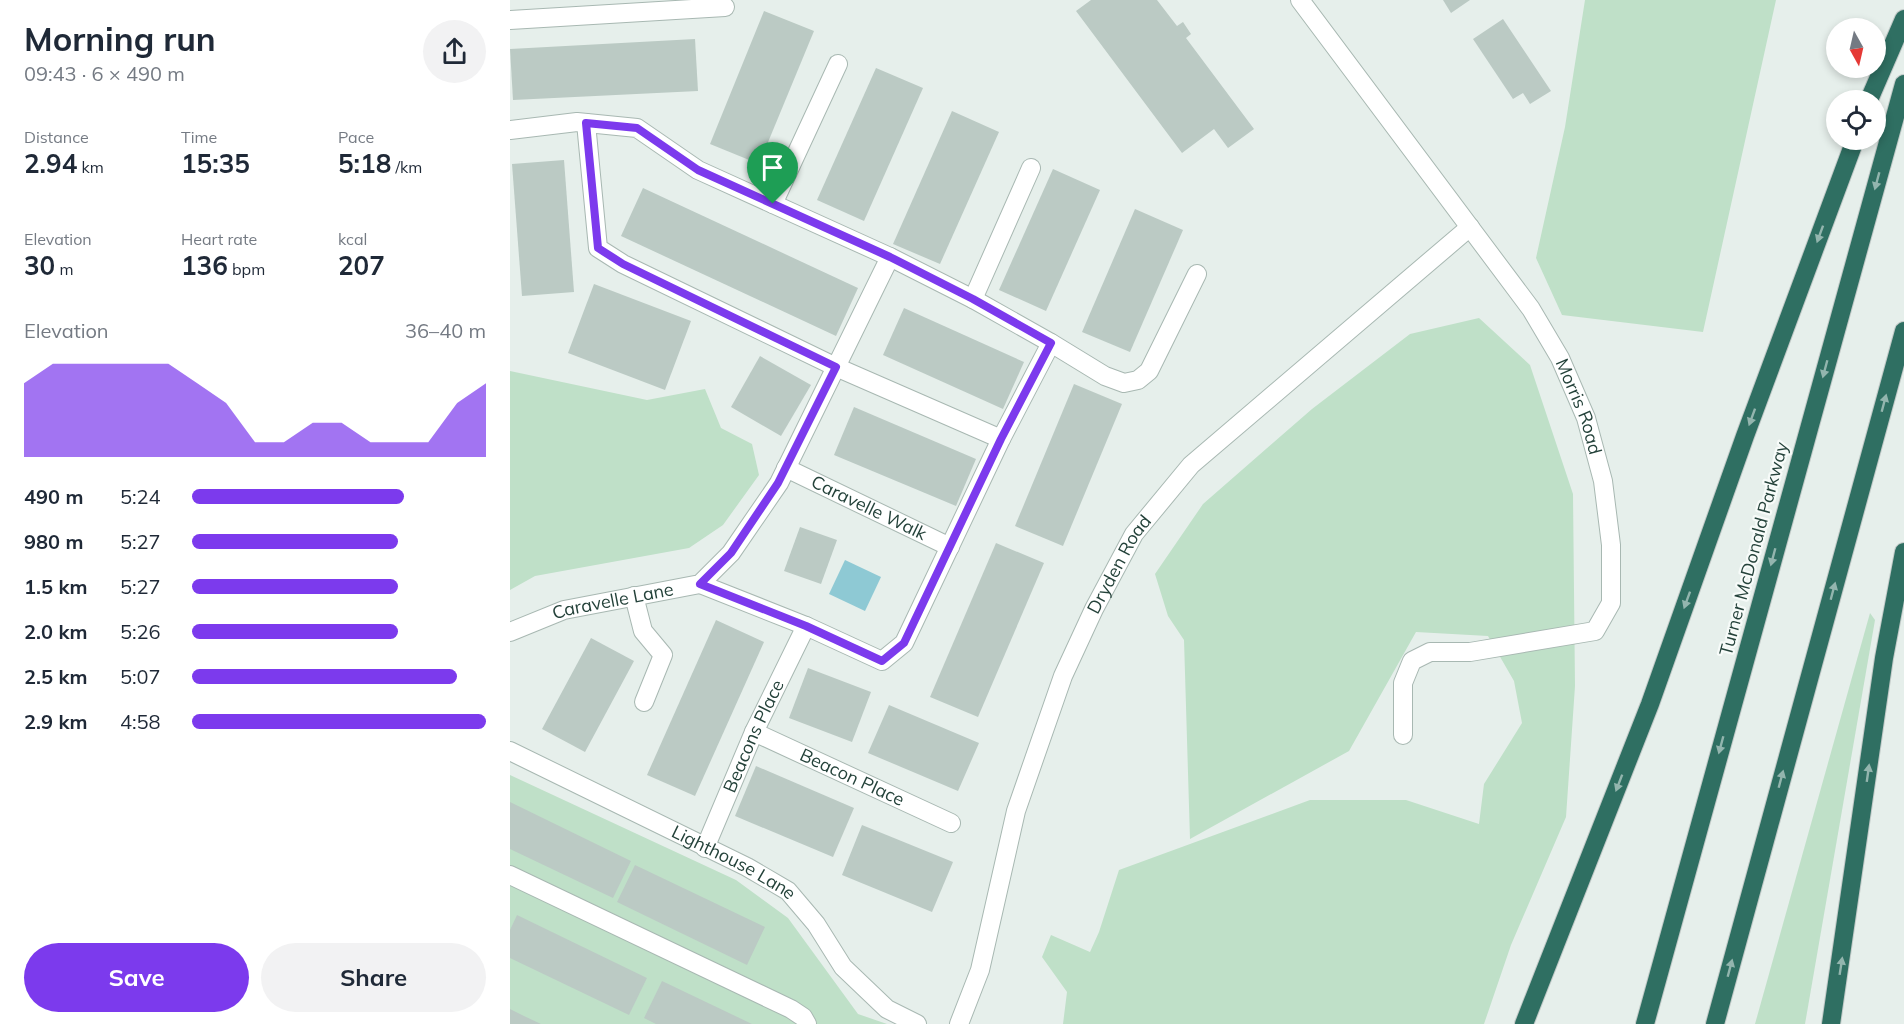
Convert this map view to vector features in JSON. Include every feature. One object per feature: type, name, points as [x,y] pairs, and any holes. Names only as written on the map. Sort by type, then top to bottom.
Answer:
[{"type":"highway","points":[[1873,90],[1904,20]]},
{"type":"highway","name":"Turner McDonald Parkway","points":[[1645,1024],[1904,84]]},
{"type":"highway","points":[[1524,1024],[1650,704],[1745,436],[1851,150]]},
{"type":"highway","points":[[1715,1024],[1904,331]]},
{"type":"highway","points":[[1831,1024],[1884,658],[1904,552]]},
{"type":"street","name":"Morris Road","points":[[1300,0],[1531,309],[1560,358],[1586,418],[1603,481],[1611,545],[1611,603],[1595,631],[1470,652],[1430,652],[1412,661],[1403,683],[1402,735]]},
{"type":"street","points":[[510,20],[725,7]]},
{"type":"street","points":[[773,204],[838,64]]},
{"type":"street","points":[[510,130],[577,122],[637,128],[698,170],[890,257],[973,299],[1105,376],[1124,383],[1138,380],[1149,371],[1197,274]]},
{"type":"street","points":[[586,123],[598,248],[623,264],[836,367],[1001,439]]},
{"type":"street","points":[[973,299],[1031,168]]},
{"type":"street","name":"Dryden Road","points":[[959,1024],[980,970],[1016,811],[1063,676],[1094,609],[1134,534],[1191,465],[1470,227]]},
{"type":"street","name":"Caravelle Lane","points":[[510,632],[564,610],[700,584],[731,553],[778,483],[890,257]]},
{"type":"street","points":[[700,584],[806,626],[882,661],[904,643],[1001,439],[1051,343]]},
{"type":"street","name":"Caravelle Walk","points":[[786,468],[950,547]]},
{"type":"street","points":[[634,596],[643,631],[663,655],[644,702]]},
{"type":"street","name":"Beacons Place","points":[[705,848],[754,732],[806,626]]},
{"type":"street","name":"Beacon Place","points":[[754,732],[951,823]]},
{"type":"street","name":"Lighthouse Lane","points":[[510,751],[747,867],[788,891],[816,924],[843,967],[887,1009],[917,1024]]},
{"type":"street","points":[[511,876],[791,1009],[803,1017],[807,1024]]},
{"type":"green space","points":[[1585,0],[1776,0],[1703,332],[1562,315],[1536,258],[1565,127]]},
{"type":"green space","points":[[1479,318],[1530,365],[1573,494],[1575,686],[1566,817],[1511,945],[1484,1024],[1063,1024],[1067,992],[1042,957],[1051,935],[1090,952],[1099,932],[1119,870],[1310,800],[1406,800],[1479,824],[1484,784],[1522,723],[1514,681],[1488,636],[1416,632],[1349,751],[1190,839],[1184,640],[1168,616],[1155,574],[1203,504],[1312,409],[1410,334]]},
{"type":"green space","points":[[510,371],[647,400],[705,389],[721,428],[752,444],[759,475],[723,525],[689,548],[535,576],[510,590]]},
{"type":"green space","points":[[1870,613],[1875,620],[1805,1024],[1755,1024]]},
{"type":"green space","points":[[510,775],[736,880],[788,918],[858,1014],[887,1024],[510,1024]]},
{"type":"water","points":[[845,560],[881,577],[865,611],[829,594]]},
{"type":"building","points":[[1091,0],[1157,0],[1177,26],[1183,22],[1191,34],[1186,38],[1254,129],[1228,148],[1214,129],[1182,153],[1076,11]]},
{"type":"building","points":[[1443,0],[1470,0],[1451,13]]},
{"type":"building","points":[[764,11],[814,31],[759,164],[710,144]]},
{"type":"building","points":[[1503,19],[1551,91],[1530,104],[1523,93],[1513,99],[1473,39]]},
{"type":"building","points":[[695,39],[698,91],[513,100],[510,49]]},
{"type":"building","points":[[876,68],[923,88],[864,221],[817,200]]},
{"type":"building","points":[[952,111],[999,132],[940,264],[893,244]]},
{"type":"building","points":[[564,160],[574,292],[522,296],[512,164]]},
{"type":"building","points":[[1053,169],[1100,190],[1046,311],[999,290]]},
{"type":"building","points":[[643,188],[858,288],[836,336],[621,236]]},
{"type":"building","points":[[1135,209],[1183,230],[1130,352],[1082,332]]},
{"type":"building","points":[[594,284],[691,321],[665,390],[568,353]]},
{"type":"building","points":[[904,308],[1024,362],[1003,409],[883,355]]},
{"type":"building","points":[[760,356],[811,385],[781,436],[731,407]]},
{"type":"building","points":[[1074,384],[1122,404],[1063,546],[1015,526]]},
{"type":"building","points":[[854,407],[976,459],[956,506],[834,455]]},
{"type":"building","points":[[800,527],[837,540],[821,584],[784,571]]},
{"type":"building","points":[[996,543],[1044,563],[978,717],[930,697]]},
{"type":"building","points":[[716,620],[764,642],[695,796],[647,775]]},
{"type":"building","points":[[591,638],[634,661],[585,752],[542,729]]},
{"type":"building","points":[[808,668],[871,692],[852,742],[789,718]]},
{"type":"building","points":[[889,705],[979,743],[958,791],[868,753]]},
{"type":"building","points":[[756,766],[854,808],[833,857],[735,816]]},
{"type":"building","points":[[510,802],[631,861],[613,898],[510,849]]},
{"type":"building","points":[[862,825],[953,862],[932,912],[842,875]]},
{"type":"building","points":[[635,865],[765,927],[747,965],[617,902]]},
{"type":"building","points":[[517,915],[647,978],[629,1015],[510,958],[510,930]]},
{"type":"building","points":[[662,981],[752,1024],[656,1024],[644,1018]]},
{"type":"building","points":[[510,1009],[524,1016],[541,1024],[510,1024]]},
{"type":"route","points":[[586,123],[637,128],[698,170],[773,204],[890,257],[973,299],[1051,343],[1001,439],[904,643],[882,661],[806,626],[700,584],[731,553],[778,483],[836,367],[623,264],[598,248],[586,123]]}]
